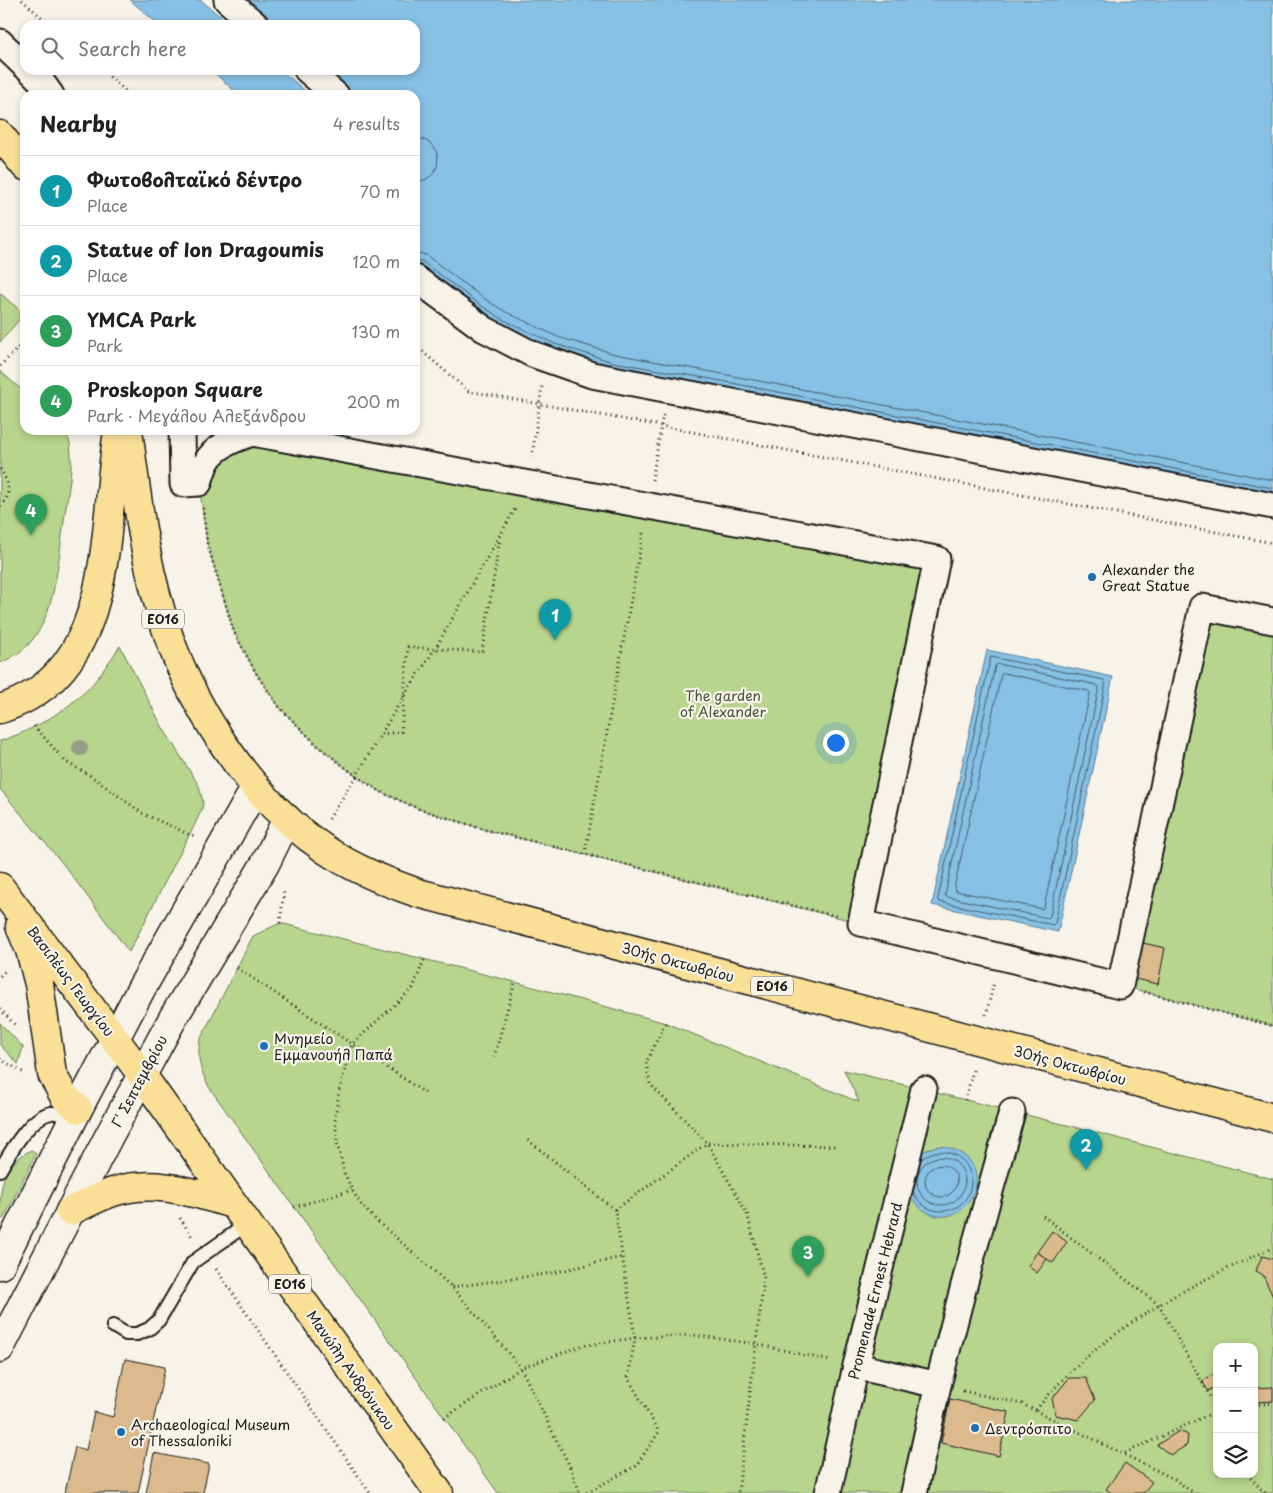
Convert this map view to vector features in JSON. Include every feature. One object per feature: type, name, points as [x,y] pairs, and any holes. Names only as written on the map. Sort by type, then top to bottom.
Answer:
[{"type":"main road","points":[[0,134],[20,160]]},
{"type":"main road","points":[[0,709],[31,696],[57,675],[74,653],[87,626],[93,610],[105,552],[117,435]]},
{"type":"main road","name":"ΕΟ16","points":[[129,435],[140,518],[151,575],[160,612],[178,662],[194,696],[210,722],[235,760],[256,787]]},
{"type":"main road","points":[[0,1265],[114,1038],[256,787]]},
{"type":"main road","name":"30ής Οκτωβρίου","points":[[256,787],[287,819],[314,842],[342,860],[418,893],[1273,1118]]},
{"type":"main road","name":"Γ' Σεπτεμβρίου","points":[[0,1348],[142,1075],[173,1018],[265,864],[287,819]]},
{"type":"main road","points":[[4,892],[30,950],[39,984],[52,1074],[76,1113]]},
{"type":"main road","name":"Βασιλέως Γεωργίου","points":[[4,892],[142,1075]]},
{"type":"main road","name":"Μανώλη Ανδρόνικου","points":[[142,1075],[439,1493]]},
{"type":"main road","points":[[70,1211],[112,1192],[124,1189],[158,1187],[179,1188],[240,1214]]},
{"type":"street","points":[[227,0],[250,20]]},
{"type":"street","points":[[0,42],[20,61]]},
{"type":"street","points":[[35,75],[48,90]]},
{"type":"street","points":[[313,75],[330,90]]},
{"type":"street","points":[[420,282],[484,329],[545,359],[592,375],[1273,506]]},
{"type":"street","points":[[182,435],[183,484],[199,482],[206,463],[217,450],[233,440],[247,435]]},
{"type":"street","points":[[263,435],[937,559],[861,923],[1120,986],[1202,607],[1273,620]]},
{"type":"street","name":"Promenade Ernest Hebrard","points":[[828,1493],[856,1366],[924,1089]]},
{"type":"street","points":[[914,1493],[938,1385],[1012,1112]]},
{"type":"street","points":[[856,1366],[938,1385]]},
{"type":"lane","points":[[0,1170],[17,1143],[34,1122],[51,1113],[76,1113]]},
{"type":"lane","points":[[113,1326],[126,1334],[137,1334],[148,1329],[159,1320],[193,1262],[205,1254],[240,1214]]},
{"type":"path","points":[[22,0],[44,20]]},
{"type":"path","points":[[108,75],[124,90]]},
{"type":"path","points":[[0,366],[20,346]]},
{"type":"path","points":[[420,349],[468,391],[1273,543]]},
{"type":"path","points":[[356,776],[405,694],[435,649],[528,484],[545,359]]},
{"type":"path","points":[[585,854],[648,506],[666,389]]},
{"type":"path","points":[[0,469],[6,478],[8,496],[0,506]]},
{"type":"path","points":[[199,482],[207,543],[234,632],[247,658],[270,694],[291,720],[318,746],[356,776],[383,793],[432,813],[486,830],[861,923]]},
{"type":"path","points":[[381,734],[401,732],[408,647],[482,652],[501,534]]},
{"type":"path","points":[[34,726],[66,762],[92,776],[142,813],[190,835]]},
{"type":"path","points":[[424,960],[413,988],[352,1044],[338,1092],[335,1117],[337,1142],[344,1172],[362,1206],[452,1287],[521,1368],[570,1467],[580,1493]]},
{"type":"path","points":[[237,968],[425,1093]]},
{"type":"path","points":[[494,1058],[515,982]]},
{"type":"path","points":[[1120,986],[1273,1026]]},
{"type":"path","points":[[666,1022],[646,1062],[650,1084],[707,1144],[747,1213],[764,1278],[738,1493]]},
{"type":"path","points":[[0,1059],[31,1078]]},
{"type":"path","points":[[528,1140],[615,1210],[635,1338],[628,1378],[658,1432],[636,1466],[586,1493]]},
{"type":"path","points":[[615,1210],[707,1144],[837,1146]]},
{"type":"path","points":[[158,1187],[370,1493]]},
{"type":"path","points":[[294,1206],[352,1190]]},
{"type":"path","points":[[1043,1216],[1159,1305],[1213,1403]]},
{"type":"path","points":[[1036,1410],[1062,1379],[1095,1350],[1131,1323],[1159,1305],[1220,1272],[1273,1248]]},
{"type":"path","points":[[452,1287],[552,1273],[622,1257]]},
{"type":"path","points":[[444,1418],[521,1368],[581,1346],[635,1338],[693,1335],[756,1344],[856,1366]]},
{"type":"path","points":[[938,1385],[1022,1404],[1174,1478],[1194,1493]]},
{"type":"path","points":[[1258,1405],[1273,1403]]},
{"type":"path","points":[[1125,1453],[1213,1412]]},
{"type":"path","points":[[1251,1478],[1265,1493]]},
{"type":"green space","points":[[0,293],[20,310],[20,319],[0,342]]},
{"type":"green space","points":[[0,371],[20,389],[20,435],[66,435],[70,444],[71,463],[58,563],[49,607],[38,632],[26,647],[16,655],[0,663]]},
{"type":"green space","name":"The garden of Alexander","points":[[233,440],[937,559],[861,923],[486,830],[419,809],[383,793],[356,776],[318,746],[280,708],[257,675],[234,632],[207,543],[199,483]]},
{"type":"green space","points":[[1202,607],[1273,621],[1273,1026],[1119,985]]},
{"type":"green space","points":[[120,646],[163,728],[199,786],[203,802],[195,824],[129,952],[63,864],[0,789],[0,741],[36,726],[81,696],[102,672]]},
{"type":"green space","points":[[280,923],[515,982],[666,1023],[859,1102],[844,1070],[1079,1128],[1273,1179],[1273,1493],[498,1493],[209,1087],[199,1059],[200,1040],[253,936]]},
{"type":"green space","points":[[0,1023],[23,1047],[18,1064],[0,1045]]},
{"type":"green space","points":[[31,1150],[36,1154],[4,1218],[0,1220],[0,1198],[4,1179],[13,1163]]},
{"type":"water","points":[[130,0],[201,0],[224,20],[153,20]]},
{"type":"water","points":[[239,0],[1273,0],[1273,499],[650,380],[527,344],[420,272],[420,90],[341,90],[325,75],[420,75],[420,20],[262,20]]},
{"type":"water","points":[[217,75],[287,75],[304,90],[233,90]]},
{"type":"water","points":[[987,650],[1113,677],[1058,932],[932,905]]},
{"type":"water","points":[[941,1146],[963,1155],[974,1169],[976,1185],[970,1200],[958,1211],[943,1216],[926,1212],[909,1195],[920,1154],[930,1148]]},
{"type":"building","points":[[1138,942],[1165,948],[1158,984],[1130,978]]},
{"type":"building","points":[[1052,1231],[1067,1242],[1053,1263],[1037,1252]]},
{"type":"building","points":[[1037,1252],[1047,1259],[1037,1273],[1028,1266]]},
{"type":"building","points":[[1262,1256],[1273,1259],[1273,1297],[1263,1275],[1256,1271]]},
{"type":"building","name":"Archaeological Museum of Thessaloniki","points":[[125,1359],[165,1367],[138,1493],[65,1493],[75,1447],[86,1450],[94,1412],[113,1417]]},
{"type":"building","points":[[1213,1374],[1213,1388],[1208,1391],[1202,1381]]},
{"type":"building","points":[[1069,1378],[1086,1378],[1095,1400],[1078,1420],[1056,1415],[1052,1399]]},
{"type":"building","points":[[1273,1387],[1273,1401],[1258,1402],[1258,1388]]},
{"type":"building","name":"Δεντρόσπιτο","points":[[950,1399],[1009,1412],[999,1456],[941,1443]]},
{"type":"building","points":[[1179,1431],[1188,1435],[1187,1445],[1171,1455],[1157,1445]]},
{"type":"building","name":"Archaeological Museum of Thessaloniki","points":[[154,1453],[209,1464],[203,1493],[146,1493]]},
{"type":"building","points":[[1125,1463],[1152,1482],[1143,1493],[1112,1493],[1106,1489]]},
{"type":"place","name":"Proskopon Square","points":[[31,535]]},
{"type":"place","name":"Alexander the Great Statue","points":[[1092,577]]},
{"type":"place","name":"Φωτοβολταϊκό δέντρο","points":[[555,640]]},
{"type":"place","name":"Μνημείο Εμμανουήλ Παπά","points":[[264,1046]]},
{"type":"place","name":"Statue of Ion Dragoumis","points":[[1086,1170]]},
{"type":"place","name":"YMCA Park","points":[[808,1277]]},
{"type":"place","name":"Δεντρόσπιτο","points":[[975,1428]]},
{"type":"place","name":"Archaeological Museum of Thessaloniki","points":[[121,1432]]}]
